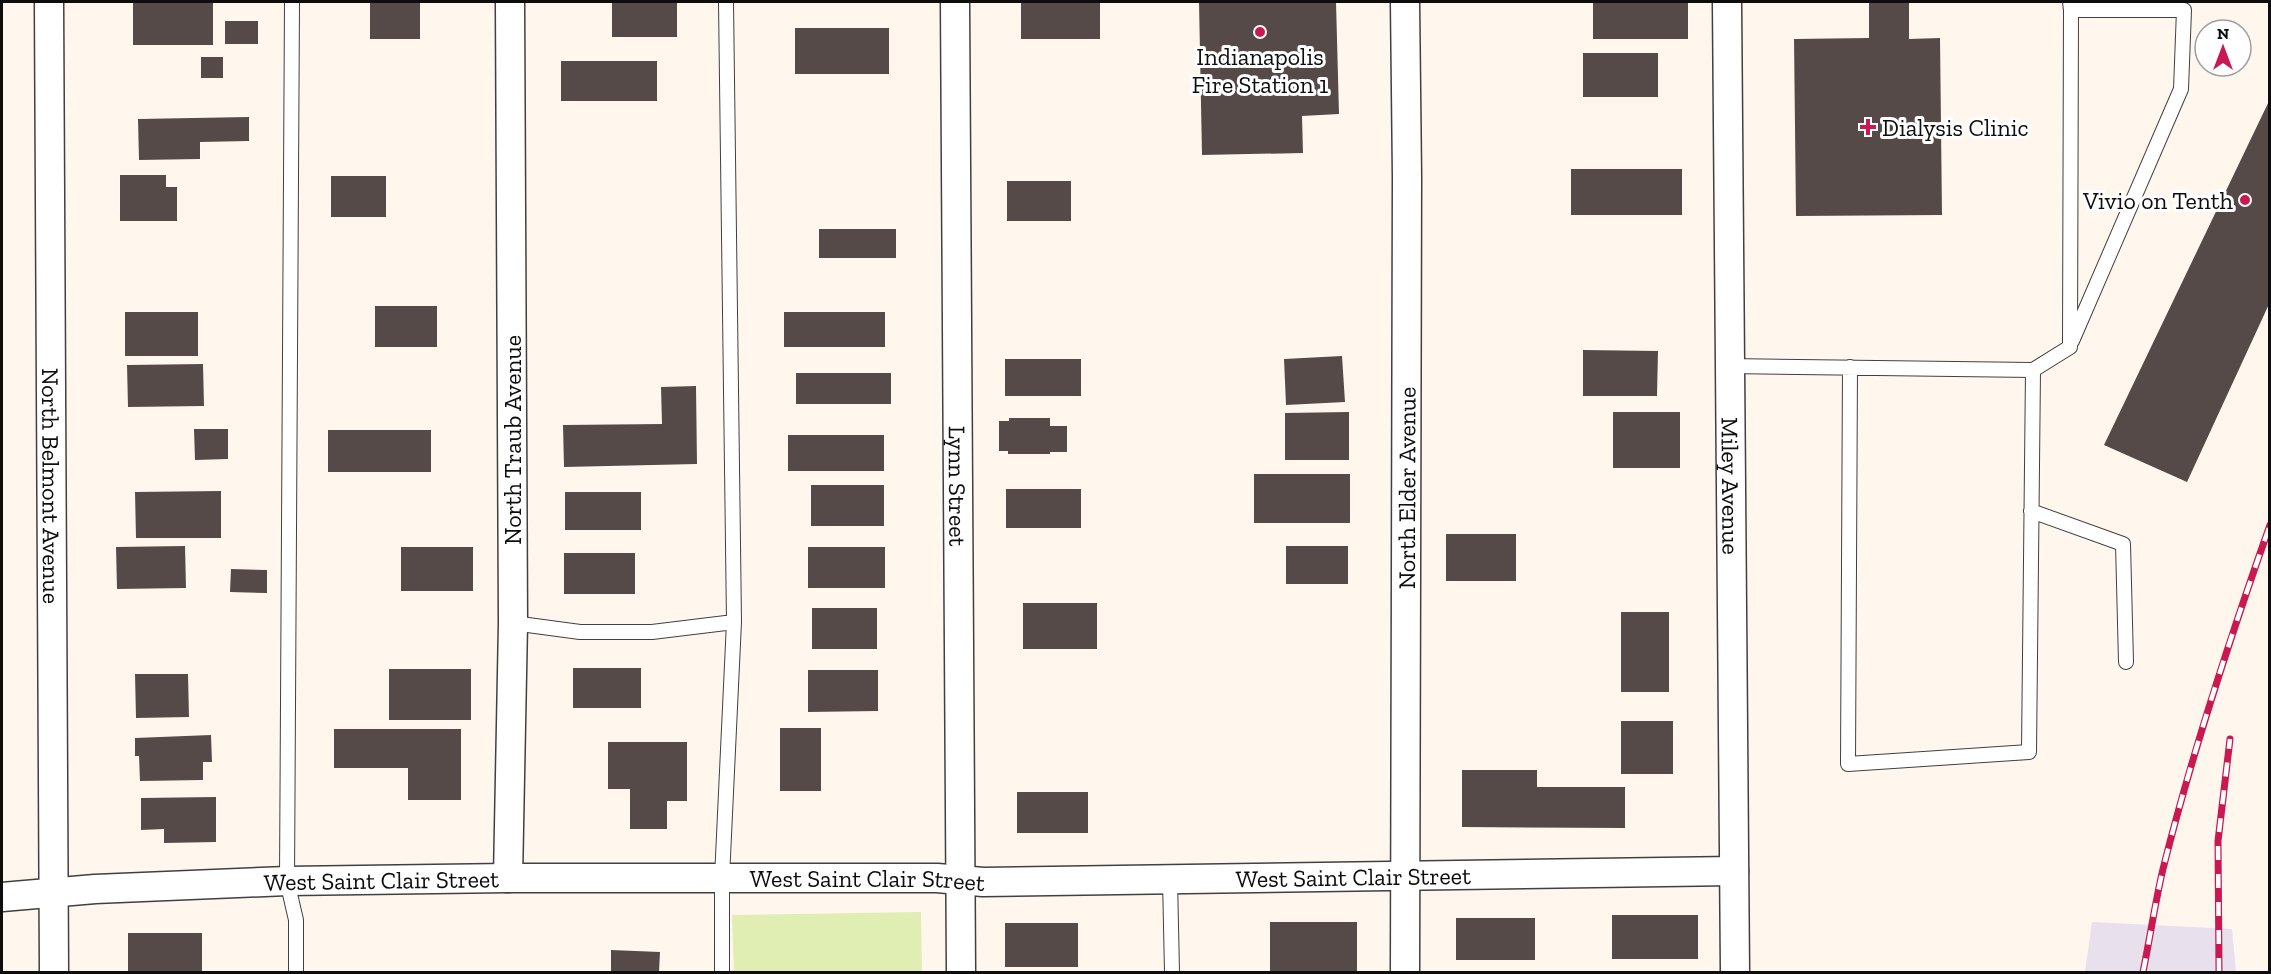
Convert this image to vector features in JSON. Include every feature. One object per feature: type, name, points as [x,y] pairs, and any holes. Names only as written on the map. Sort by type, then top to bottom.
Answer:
[{"type":"street","name":"North Belmont Avenue","points":[[49,2],[54,972]]},
{"type":"street","name":"North Traub Avenue","points":[[508,878],[513,623],[510,2]]},
{"type":"street","name":"Lynn Street","points":[[955,2],[961,972]]},
{"type":"street","name":"North Elder Avenue","points":[[1405,2],[1407,177],[1405,972]]},
{"type":"street","name":"Miley Avenue","points":[[1727,2],[1728,366],[1735,972]]},
{"type":"street","name":"West Saint Clair Street","points":[[2,897],[95,889],[287,881],[508,878],[937,878],[983,882],[1734,871]]},
{"type":"lane","points":[[292,2],[287,881],[297,920],[296,972]]},
{"type":"lane","points":[[722,972],[722,878],[734,622],[726,2]]},
{"type":"lane","points":[[1728,366],[2033,370],[2070,347],[2181,89],[2184,10],[2070,6],[2070,347]]},
{"type":"lane","points":[[1850,367],[1848,764],[2029,752],[2033,370]]},
{"type":"lane","points":[[2031,511],[2123,544],[2126,662]]},
{"type":"lane","points":[[513,623],[580,632],[652,632],[734,622]]},
{"type":"lane","points":[[1170,879],[1172,972]]},
{"type":"shaded area","points":[[2092,922],[2232,929],[2236,972],[2085,972]]},
{"type":"green space","points":[[921,912],[922,972],[734,972],[732,915]]},
{"type":"building","points":[[370,2],[420,2],[420,39],[370,39]]},
{"type":"building","points":[[612,2],[677,2],[677,37],[612,37]]},
{"type":"building","points":[[1021,2],[1100,2],[1100,39],[1021,39]]},
{"type":"building","points":[[1199,2],[1336,2],[1339,114],[1302,116],[1303,153],[1202,155]]},
{"type":"building","points":[[1593,2],[1688,2],[1688,39],[1593,39]]},
{"type":"building","name":"Dialysis Clinic","points":[[1869,2],[1909,2],[1909,39],[1940,38],[1942,215],[1796,216],[1794,39],[1869,38]]},
{"type":"building","points":[[133,3],[213,3],[213,45],[133,45]]},
{"type":"building","points":[[225,21],[258,21],[258,44],[225,44]]},
{"type":"building","points":[[795,28],[889,28],[889,74],[795,74]]},
{"type":"building","points":[[1583,53],[1658,53],[1658,97],[1583,97]]},
{"type":"building","points":[[201,57],[223,57],[223,78],[201,78]]},
{"type":"building","points":[[561,61],[657,61],[657,101],[561,101]]},
{"type":"building","name":"Vivio on Tenth","points":[[2270,99],[2270,302],[2187,482],[2104,445]]},
{"type":"building","points":[[249,117],[249,141],[200,142],[200,159],[139,160],[138,119]]},
{"type":"building","points":[[1571,169],[1682,169],[1682,215],[1571,215]]},
{"type":"building","points":[[120,175],[166,175],[166,187],[177,187],[177,221],[120,221]]},
{"type":"building","points":[[331,176],[386,176],[386,217],[331,217]]},
{"type":"building","points":[[1007,181],[1071,181],[1071,221],[1007,221]]},
{"type":"building","points":[[819,229],[896,229],[896,258],[819,258]]},
{"type":"building","points":[[375,306],[437,306],[437,347],[375,347]]},
{"type":"building","points":[[125,312],[198,312],[198,356],[125,356]]},
{"type":"building","points":[[784,312],[885,312],[885,347],[784,347]]},
{"type":"building","points":[[1583,350],[1658,351],[1657,396],[1583,396]]},
{"type":"building","points":[[1342,356],[1345,402],[1286,405],[1284,359]]},
{"type":"building","points":[[1005,359],[1081,359],[1081,396],[1005,396]]},
{"type":"building","points":[[203,364],[204,406],[128,407],[127,365]]},
{"type":"building","points":[[796,373],[891,373],[891,404],[796,404]]},
{"type":"building","points":[[696,386],[697,464],[564,467],[563,425],[662,424],[661,387]]},
{"type":"building","points":[[1349,412],[1349,460],[1285,460],[1285,413]]},
{"type":"building","points":[[1613,412],[1680,412],[1680,468],[1613,468]]},
{"type":"building","points":[[1009,418],[1050,418],[1050,426],[1067,426],[1067,452],[1008,454],[1008,451],[999,451],[999,421],[1009,421]]},
{"type":"building","points":[[194,429],[228,429],[228,459],[195,460]]},
{"type":"building","points":[[328,430],[431,430],[431,472],[328,472]]},
{"type":"building","points":[[788,435],[884,435],[884,471],[788,471]]},
{"type":"building","points":[[1254,474],[1350,474],[1350,523],[1254,523]]},
{"type":"building","points":[[811,485],[884,485],[884,526],[811,526]]},
{"type":"building","points":[[1006,489],[1081,489],[1081,528],[1006,528]]},
{"type":"building","points":[[221,491],[221,538],[136,538],[135,492]]},
{"type":"building","points":[[565,492],[641,492],[641,530],[565,530]]},
{"type":"building","points":[[1446,534],[1516,534],[1516,581],[1446,581]]},
{"type":"building","points":[[185,546],[186,588],[117,589],[116,547]]},
{"type":"building","points":[[1286,546],[1348,546],[1348,584],[1286,584]]},
{"type":"building","points":[[401,547],[473,547],[473,591],[401,591]]},
{"type":"building","points":[[808,547],[885,547],[885,588],[808,588]]},
{"type":"building","points":[[564,553],[635,553],[635,594],[564,594]]},
{"type":"building","points":[[231,569],[267,570],[267,593],[230,592]]},
{"type":"building","points":[[1023,603],[1097,603],[1097,649],[1023,649]]},
{"type":"building","points":[[812,608],[877,608],[877,649],[812,649]]},
{"type":"building","points":[[1621,612],[1669,612],[1669,692],[1621,692]]},
{"type":"building","points":[[573,668],[641,668],[641,708],[573,708]]},
{"type":"building","points":[[389,669],[471,669],[471,720],[389,720]]},
{"type":"building","points":[[808,670],[878,670],[878,711],[808,712]]},
{"type":"building","points":[[135,674],[188,674],[189,717],[136,718]]},
{"type":"building","points":[[1621,721],[1673,721],[1673,774],[1621,774]]},
{"type":"building","points":[[780,728],[821,728],[821,791],[780,791]]},
{"type":"building","points":[[334,729],[461,729],[461,800],[408,800],[408,768],[334,768]]},
{"type":"building","points":[[211,735],[212,762],[203,762],[203,780],[140,781],[139,756],[135,756],[135,738]]},
{"type":"building","points":[[608,742],[687,742],[687,801],[667,801],[667,829],[630,829],[630,789],[608,789]]},
{"type":"building","points":[[1462,770],[1537,770],[1537,787],[1625,787],[1625,828],[1462,827]]},
{"type":"building","points":[[1017,792],[1088,792],[1088,833],[1017,833]]},
{"type":"building","points":[[216,797],[216,842],[164,843],[164,829],[141,830],[141,798]]},
{"type":"building","points":[[1612,915],[1698,915],[1698,959],[1612,959]]},
{"type":"building","points":[[1456,918],[1535,918],[1535,960],[1456,960]]},
{"type":"building","points":[[1270,922],[1357,922],[1357,971],[1270,971]]},
{"type":"building","points":[[1005,923],[1078,923],[1078,967],[1005,967]]},
{"type":"building","points":[[128,933],[202,933],[202,972],[128,972]]},
{"type":"building","points":[[611,950],[660,952],[659,972],[611,972]]},
{"type":"railway","points":[[2143,972],[2157,895],[2186,782],[2226,653],[2270,525]]},
{"type":"railway","points":[[2219,972],[2218,841],[2230,739]]},
{"type":"place","name":"Indianapolis Fire Station 1","points":[[1260,32]]},
{"type":"place","name":"Dialysis Clinic","points":[[1868,127]]},
{"type":"place","name":"Vivio on Tenth","points":[[2245,200]]}]
